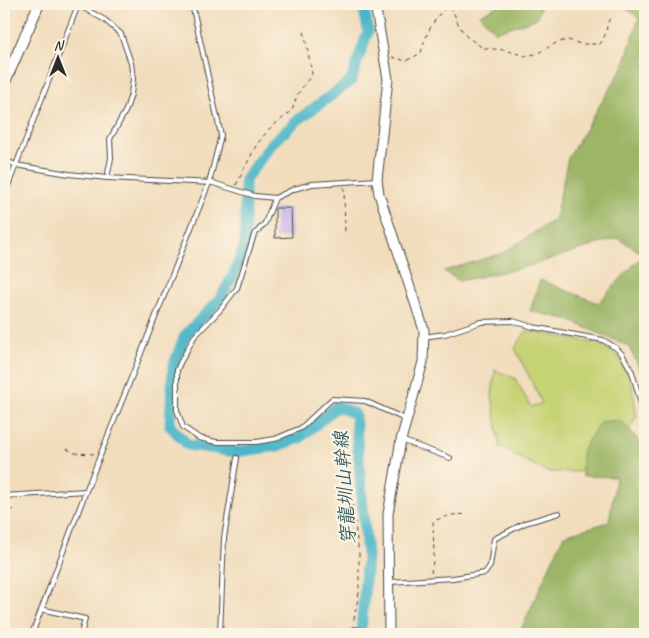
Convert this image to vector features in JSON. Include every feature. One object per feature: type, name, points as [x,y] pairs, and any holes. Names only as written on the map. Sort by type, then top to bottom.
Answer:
[{"type":"main road","points":[[4,84],[39,4]]},
{"type":"street","points":[[375,4],[388,79],[378,180],[379,194],[424,330],[423,362],[401,440],[388,514],[389,634]]},
{"type":"lane","points":[[4,196],[78,4],[105,20],[121,34],[131,63],[133,80],[131,94],[126,110],[110,139],[111,158],[107,178]]},
{"type":"lane","points":[[32,634],[86,491],[209,183],[221,134],[192,4]]},
{"type":"lane","points":[[4,160],[16,165],[69,174],[107,178],[209,183],[255,196],[275,198],[294,188],[312,184],[378,180]]},
{"type":"lane","points":[[275,198],[265,223],[254,235],[237,288],[220,310],[194,337],[177,370],[177,410],[183,427],[200,438],[216,442],[256,442],[275,439],[301,428],[332,399],[365,401],[407,420]]},
{"type":"lane","points":[[423,337],[446,334],[481,322],[513,321],[533,327],[603,340],[622,354],[632,372],[645,417]]},
{"type":"lane","points":[[401,440],[450,458]]},
{"type":"lane","points":[[220,634],[224,538],[237,458]]},
{"type":"lane","points":[[4,496],[86,491]]},
{"type":"lane","points":[[388,582],[453,578],[485,573],[490,566],[494,539],[525,524],[559,513]]},
{"type":"lane","points":[[41,609],[85,619],[81,634]]},
{"type":"lane","points":[[343,634],[353,630],[381,634]]},
{"type":"path","points":[[384,55],[406,61],[421,53],[424,39],[442,10],[451,6],[481,4]]},
{"type":"path","points":[[451,6],[459,26],[466,36],[476,44],[483,48],[505,50],[525,56],[536,54],[558,42],[568,40],[581,44],[600,44],[605,38],[607,22],[611,16]]},
{"type":"path","points":[[235,191],[257,144],[270,128],[292,111],[298,94],[312,74],[304,31]]},
{"type":"path","points":[[344,183],[345,234]]},
{"type":"path","points":[[67,450],[74,453],[101,454]]},
{"type":"path","points":[[344,495],[351,496],[359,554],[359,593],[353,630]]},
{"type":"path","points":[[4,512],[14,509]]},
{"type":"path","points":[[430,579],[434,555],[433,521],[451,515],[468,514]]},
{"type":"green space","points":[[501,4],[542,4],[536,19],[495,32],[480,15]]},
{"type":"green space","points":[[620,4],[645,4],[645,379],[628,346],[566,319],[530,311],[540,280],[598,303],[644,254],[617,238],[526,267],[459,281],[444,271],[503,253],[555,219],[568,158],[623,67],[639,18]]},
{"type":"green space","points":[[526,331],[597,343],[619,357],[631,380],[637,417],[624,437],[579,472],[548,472],[500,448],[492,395],[495,370],[515,378],[531,407],[542,403],[515,348]]},
{"type":"green space","points":[[620,420],[645,447],[645,634],[519,634],[564,535],[609,522],[616,477],[582,476],[582,450],[600,422]]},
{"type":"building","points":[[275,208],[291,208],[292,237],[275,238]]},
{"type":"waterway","name":"穿龍圳山幹線","points":[[361,634],[367,556],[355,414],[337,406],[300,438],[278,446],[236,452],[188,445],[170,426],[173,367],[185,335],[220,299],[233,276],[245,244],[245,180],[272,143],[299,119],[351,81],[368,31],[363,4]]}]
